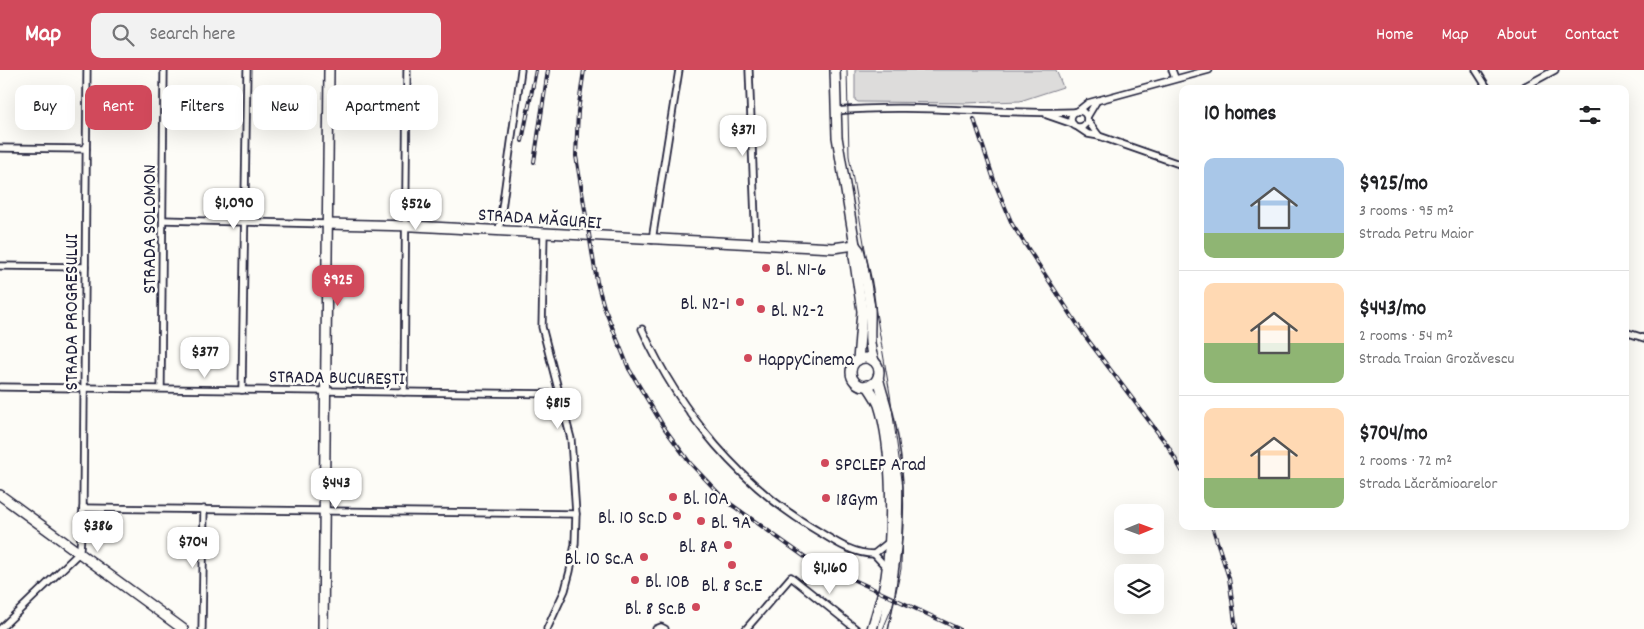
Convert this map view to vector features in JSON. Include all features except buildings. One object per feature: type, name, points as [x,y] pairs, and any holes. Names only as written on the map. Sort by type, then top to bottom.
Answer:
[{"type":"street","name":"STRADA PROGRESULUI","points":[[79,553],[83,508],[85,388],[87,70]]},
{"type":"street","name":"STRADA SOLOMON","points":[[161,388],[164,70]]},
{"type":"street","points":[[242,390],[246,70]]},
{"type":"street","points":[[323,629],[329,70]]},
{"type":"street","points":[[404,392],[407,70]]},
{"type":"street","points":[[499,231],[521,70]]},
{"type":"street","points":[[652,240],[679,70]]},
{"type":"street","points":[[749,70],[756,244]]},
{"type":"street","points":[[836,70],[837,137],[862,310],[858,360],[852,368],[852,375],[858,383],[867,385],[879,404],[889,478],[890,542],[887,568],[872,629]]},
{"type":"street","points":[[1172,70],[1176,78]]},
{"type":"street","points":[[1073,124],[1071,119],[1083,105],[1209,70]]},
{"type":"street","points":[[1476,70],[1485,85]]},
{"type":"street","points":[[1527,85],[1555,70]]},
{"type":"street","points":[[1079,128],[1085,125],[1096,102]]},
{"type":"street","points":[[836,111],[904,107],[1043,113],[1083,112],[1099,136]]},
{"type":"street","points":[[1043,113],[1073,124],[1088,134],[1099,136],[1179,164]]},
{"type":"street","points":[[0,148],[86,149]]},
{"type":"street","name":"STRADA MĂGUREI","points":[[163,220],[406,225],[652,240],[833,248],[854,245]]},
{"type":"street","points":[[544,233],[542,327],[571,439],[576,514],[575,544],[570,571],[565,590],[547,629]]},
{"type":"street","points":[[854,245],[859,250],[867,290],[870,312],[869,343],[874,361],[879,370],[878,377],[893,438],[898,521],[895,567],[883,629]]},
{"type":"street","points":[[0,266],[85,267]]},
{"type":"street","points":[[642,329],[664,372],[687,408],[712,442],[747,478],[770,498],[814,529],[852,550],[874,554],[887,568]]},
{"type":"street","points":[[1629,333],[1644,338]]},
{"type":"street","points":[[858,360],[867,358],[874,361]]},
{"type":"street","points":[[867,385],[878,377]]},
{"type":"street","name":"STRADA BUCUREȘTI","points":[[0,387],[558,394]]},
{"type":"street","points":[[0,495],[183,629]]},
{"type":"street","points":[[83,508],[576,514]]},
{"type":"street","points":[[202,629],[204,509]]},
{"type":"street","points":[[874,554],[890,542]]},
{"type":"street","points":[[0,629],[79,553]]},
{"type":"street","points":[[746,629],[791,577],[856,629]]},
{"type":"street","points":[[6,623],[12,629]]},
{"type":"shaded area","points":[[855,70],[1056,70],[1063,87],[1020,101],[966,103],[858,102],[855,100]]},
{"type":"tram line","points":[[847,70],[849,156],[890,394],[903,487],[901,569],[893,605],[883,629]]},
{"type":"railway","points":[[522,141],[536,70]]},
{"type":"railway","points":[[534,162],[548,70]]},
{"type":"railway","points":[[584,70],[578,111],[576,156],[597,282],[604,307],[629,369],[665,429],[690,463],[725,500],[805,557],[959,629]]},
{"type":"railway","points":[[974,119],[995,183],[1012,224],[1085,336],[1168,446],[1179,466]]},
{"type":"railway","points":[[1213,530],[1229,578],[1236,629]]},
{"type":"place","name":"Bl. N1-6","points":[[766,268]]},
{"type":"place","name":"Bl. N2-1","points":[[740,302]]},
{"type":"place","name":"Bl. N2-2","points":[[761,309]]},
{"type":"place","name":"HappyCinema","points":[[748,358]]},
{"type":"place","name":"SPCLEP Arad","points":[[825,463]]},
{"type":"place","name":"Bl. 10A","points":[[673,497]]},
{"type":"place","name":"18Gym","points":[[826,498]]},
{"type":"place","name":"Bl. 10 Sc.D","points":[[677,516]]},
{"type":"place","name":"Bl. 9A","points":[[701,521]]},
{"type":"place","name":"Bl. 8A","points":[[728,545]]},
{"type":"place","name":"Bl. 10 Sc.A","points":[[644,557]]},
{"type":"place","name":"Bl. 8 Sc.E","points":[[732,565]]},
{"type":"place","name":"Bl. 10B","points":[[635,580]]},
{"type":"place","name":"Bl. 8 Sc.B","points":[[696,607]]}]
